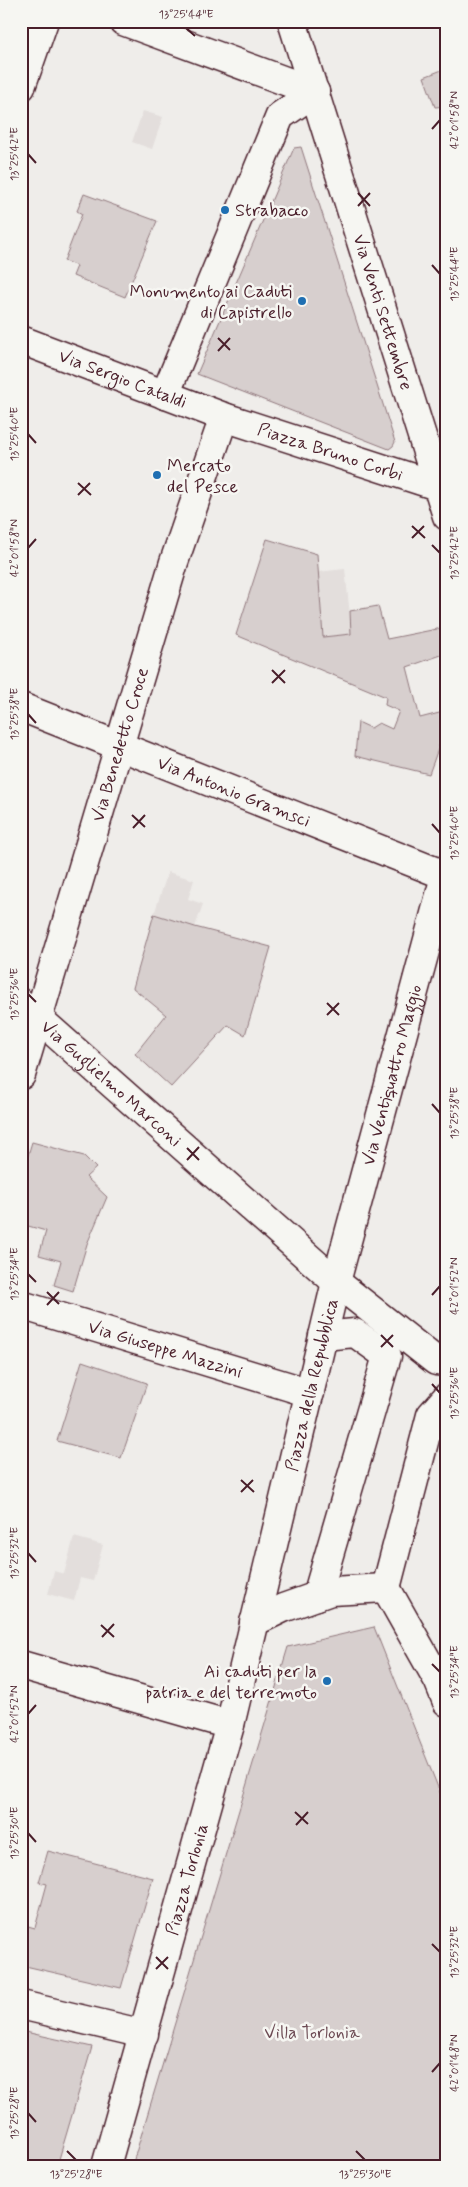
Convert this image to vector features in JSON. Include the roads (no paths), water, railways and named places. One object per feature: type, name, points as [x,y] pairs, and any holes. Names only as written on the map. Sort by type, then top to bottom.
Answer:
[{"type":"street","points":[[21,87],[44,21]]},
{"type":"street","points":[[123,21],[315,92]]},
{"type":"street","name":"Via Venti Settembre","points":[[292,21],[442,485],[447,516]]},
{"type":"street","points":[[165,395],[280,116],[315,92]]},
{"type":"street","name":"Via Sergio Cataldi","points":[[21,340],[224,417]]},
{"type":"street","name":"Piazza Bruno Corbi","points":[[224,417],[442,485]]},
{"type":"street","name":"Via Benedetto Croce","points":[[21,1075],[29,1010],[120,746],[174,562],[224,417]]},
{"type":"street","name":"Via Antonio Gramsci","points":[[21,707],[446,873]]},
{"type":"street","name":"Via Ventiquattro Maggio","points":[[336,1282],[446,873]]},
{"type":"street","name":"Via Guglielmo Marconi","points":[[29,1010],[336,1282]]},
{"type":"street","name":"Piazza della Repubblica","points":[[254,1622],[336,1282],[442,1362]]},
{"type":"street","name":"Via Giuseppe Mazzini","points":[[21,1305],[310,1393]]},
{"type":"street","points":[[323,1336],[355,1333],[388,1356],[442,1362]]},
{"type":"street","points":[[318,1596],[388,1356]]},
{"type":"street","points":[[444,1687],[386,1588],[431,1415],[447,1397]]},
{"type":"street","points":[[254,1622],[283,1608],[331,1591],[386,1588]]},
{"type":"street","name":"Piazza Torlonia","points":[[106,2166],[230,1725],[254,1622]]},
{"type":"street","points":[[21,1664],[230,1725]]},
{"type":"street","points":[[21,2005],[144,2034]]},
{"type":"place","name":"Strabacco","points":[[225,210]]},
{"type":"place","name":"Monumento ai Caduti di Capistrello","points":[[302,301]]},
{"type":"place","name":"Mercato del Pesce","points":[[157,475]]},
{"type":"place","name":"Ai caduti per la patria e del terremoto","points":[[327,1681]]},
{"type":"park label","name":"Villa Torlonia","points":[[312,2032]]}]
